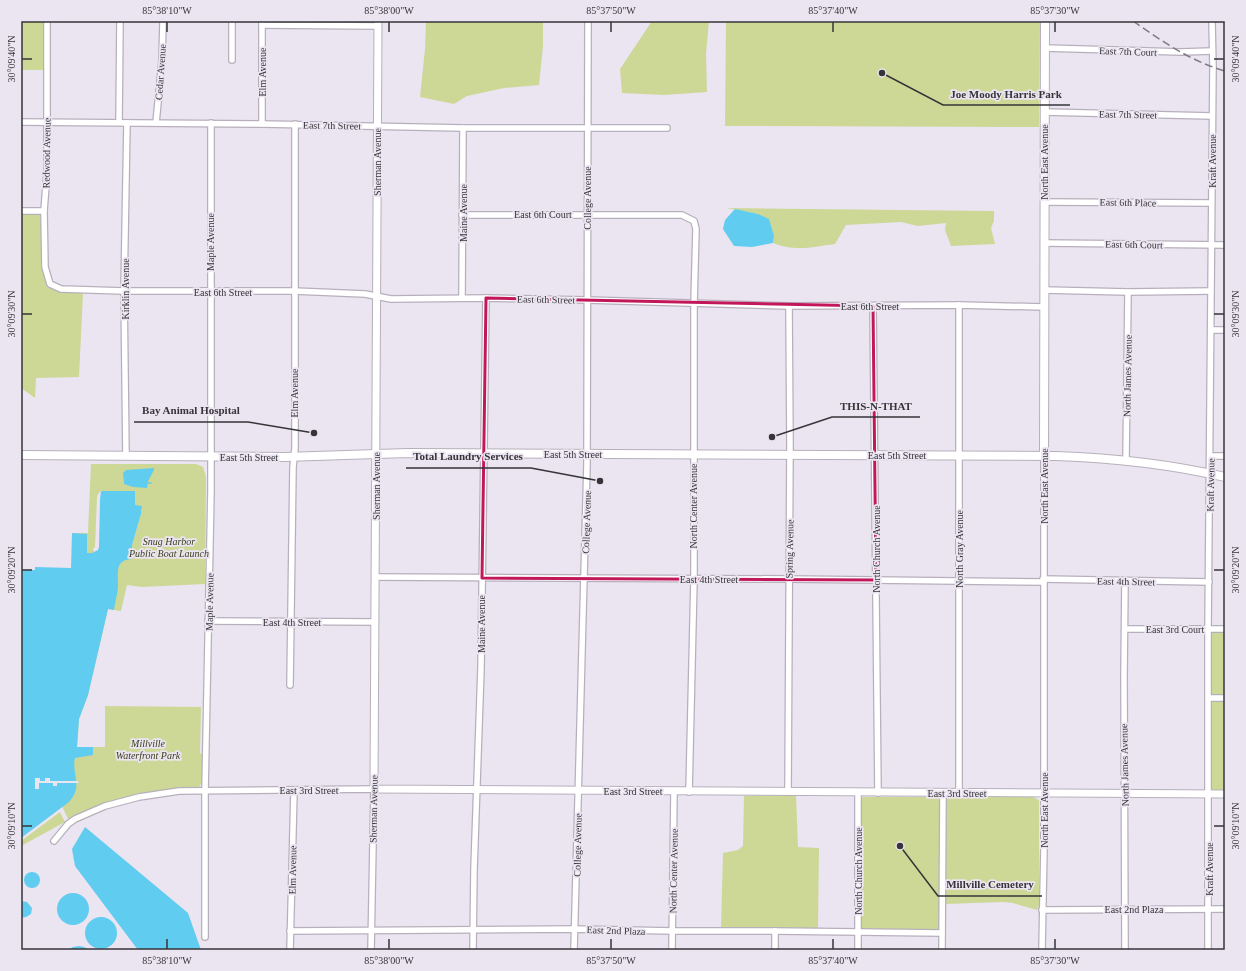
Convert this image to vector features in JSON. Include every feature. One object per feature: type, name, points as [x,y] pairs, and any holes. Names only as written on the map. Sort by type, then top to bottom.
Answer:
[{"type":"main road","name":"North East Avenue","points":[[1044,456],[1045,21]]},
{"type":"main road","name":"East 5th Street","points":[[21,456],[294,457],[376,454],[1079,456],[1126,460],[1210,473],[1225,477]]},
{"type":"street","name":"Redwood Avenue","points":[[47,21],[47,172],[44,211],[45,266],[50,284]]},
{"type":"street","points":[[119,122],[120,21]]},
{"type":"street","name":"Cedar Avenue","points":[[156,123],[162,61],[163,21]]},
{"type":"street","points":[[232,21],[232,60]]},
{"type":"street","name":"College Avenue","points":[[574,950],[587,454],[588,21]]},
{"type":"street","name":"Kraft Avenue","points":[[1208,950],[1208,629],[1213,67],[1212,21]]},
{"type":"street","points":[[262,23],[378,24]]},
{"type":"street","name":"Elm Avenue","points":[[262,23],[262,124]]},
{"type":"street","name":"Sherman Avenue","points":[[371,950],[374,790],[378,24]]},
{"type":"street","name":"East 7th Court","points":[[1045,48],[1212,52]]},
{"type":"street","name":"East 7th Street","points":[[1044,112],[1212,116]]},
{"type":"street","name":"East 7th Street","points":[[21,122],[295,124],[463,128],[667,128]]},
{"type":"street","name":"Kirklin Avenue","points":[[126,456],[124,292],[127,123]]},
{"type":"street","name":"Maple Avenue","points":[[205,936],[205,791],[210,457],[211,123]]},
{"type":"street","name":"Elm Avenue","points":[[290,686],[294,457],[295,124]]},
{"type":"street","name":"Maine Avenue","points":[[462,298],[463,128]]},
{"type":"street","name":"East 6th Place","points":[[1044,202],[1211,203]]},
{"type":"street","points":[[21,211],[44,211]]},
{"type":"street","name":"East 6th Court","points":[[462,215],[682,215],[694,220]]},
{"type":"street","name":"North Center Avenue","points":[[689,792],[694,579],[693,454],[696,229],[694,220]]},
{"type":"street","name":"East 6th Court","points":[[1044,243],[1225,245]]},
{"type":"street","name":"East 6th Street","points":[[50,284],[61,289],[124,292],[294,291],[366,294],[391,299],[486,298],[789,306],[959,305],[1044,307]]},
{"type":"street","points":[[1044,290],[1211,292]]},
{"type":"street","name":"North James Avenue","points":[[1126,460],[1128,292]]},
{"type":"street","name":"Maine Avenue","points":[[473,950],[474,869],[478,790],[481,668],[486,298]]},
{"type":"street","name":"North Gray Avenue","points":[[959,305],[959,793]]},
{"type":"street","name":"Spring Avenue","points":[[788,792],[788,579],[790,455],[789,306]]},
{"type":"street","name":"North Church Avenue","points":[[874,306],[878,793]]},
{"type":"street","points":[[1211,330],[1225,330]]},
{"type":"street","name":"North East Avenue","points":[[1042,950],[1044,847],[1044,456]]},
{"type":"street","points":[[1210,456],[1225,456]]},
{"type":"street","name":"East 4th Street","points":[[375,577],[1043,581],[1125,580],[1209,582]]},
{"type":"street","name":"North James Avenue","points":[[1125,580],[1125,950]]},
{"type":"street","name":"East 4th Street","points":[[208,621],[375,622]]},
{"type":"street","name":"East 3rd Court","points":[[1125,629],[1225,629]]},
{"type":"street","points":[[1209,698],[1225,698]]},
{"type":"street","name":"Elm Avenue","points":[[290,950],[294,790]]},
{"type":"street","name":"East 3rd Street","points":[[54,841],[68,824],[75,819],[105,806],[139,797],[168,792],[478,790],[1225,794]]},
{"type":"street","name":"North Center Avenue","points":[[672,950],[674,792]]},
{"type":"street","name":"North Church Avenue","points":[[858,793],[858,950]]},
{"type":"street","points":[[942,950],[943,793]]},
{"type":"street","name":"East 2nd Plaza","points":[[1042,910],[1225,909]]},
{"type":"street","name":"East 2nd Plaza","points":[[290,931],[574,929],[942,933]]},
{"type":"street","points":[[774,931],[775,950]]},
{"type":"highlighted area","points":[[486,298],[873,306],[876,580],[482,578]]},
{"type":"green space","points":[[21,21],[45,21],[45,70],[21,70]]},
{"type":"green space","points":[[426,21],[543,21],[543,46],[539,85],[504,88],[467,96],[454,104],[420,97],[425,49]]},
{"type":"green space","points":[[652,21],[709,21],[706,53],[707,92],[664,95],[622,93],[620,69]]},
{"type":"green space","points":[[726,21],[1040,21],[1039,127],[725,126]]},
{"type":"green space","points":[[726,208],[994,211],[994,221],[991,228],[995,244],[951,246],[945,230],[946,223],[918,226],[901,222],[846,225],[835,244],[804,248],[781,246],[773,243],[774,236],[758,214]]},
{"type":"green space","points":[[21,214],[41,214],[42,267],[47,287],[60,292],[83,293],[79,377],[36,378],[35,398],[21,388]]},
{"type":"green space","points":[[91,464],[196,464],[203,467],[206,477],[205,584],[142,587],[127,585],[121,611],[108,609],[88,695],[79,719],[77,747],[105,747],[105,706],[201,707],[200,753],[202,755],[202,782],[199,787],[140,793],[107,803],[68,819],[62,806],[21,747],[116,558],[132,559],[132,545],[142,506],[97,537],[91,565],[74,533],[88,533]]},
{"type":"green space","points":[[1211,632],[1225,632],[1225,694],[1211,694]]},
{"type":"green space","points":[[1211,701],[1225,701],[1225,790],[1212,790]]},
{"type":"green space","points":[[796,795],[798,847],[819,848],[818,928],[721,928],[723,853],[738,850],[743,846],[744,796]]},
{"type":"green space","points":[[863,797],[938,797],[940,799],[940,926],[938,929],[863,930],[861,928],[860,800]]},
{"type":"green space","points":[[1033,797],[1039,801],[1039,905],[1037,910],[1013,903],[1003,902],[945,904],[945,798]]},
{"type":"green space","points":[[60,812],[65,822],[21,846],[21,841]]},
{"type":"water","points":[[735,209],[758,214],[769,219],[774,236],[773,243],[752,247],[734,246],[723,229],[725,220]]},
{"type":"water","points":[[154,468],[148,481],[147,488],[133,487],[124,484],[123,473],[126,470]]},
{"type":"water","points":[[102,491],[135,491],[135,505],[142,506],[132,545],[132,559],[120,564],[114,610],[108,609],[88,695],[79,719],[77,747],[93,747],[93,755],[75,758],[76,790],[69,802],[21,838],[21,570],[35,570],[35,567],[71,568],[72,533],[87,534],[87,553],[93,553],[97,548],[100,493]]},
{"type":"water","points":[[85,827],[188,913],[201,950],[138,950],[75,866],[72,849]]},
{"type":"water","points":[[32,872],[39,877],[40,880],[35,887],[32,888],[25,883],[24,880],[29,873]]},
{"type":"water","points":[[70,893],[76,893],[85,897],[89,909],[85,921],[76,925],[70,925],[61,921],[57,912],[57,906],[61,897]]},
{"type":"water","points":[[21,901],[27,902],[32,908],[31,914],[21,918]]},
{"type":"water","points":[[98,917],[104,917],[114,924],[117,933],[116,939],[110,946],[104,949],[98,949],[88,942],[85,936],[85,930],[92,920]]},
{"type":"water","points":[[79,946],[90,950],[68,950],[73,947]]},
{"type":"pier","points":[[101,491],[99,547],[98,550],[94,552],[97,497]]},
{"type":"pier","points":[[35,778],[40,778],[40,781],[45,781],[45,778],[50,778],[50,781],[78,781],[79,783],[57,783],[57,786],[53,786],[53,783],[39,783],[39,789],[35,789]]},
{"type":"railway","points":[[1133,21],[1188,56],[1225,71]]},
{"type":"place","name":"Joe Moody Harris Park","points":[[882,73]]},
{"type":"place","name":"Bay Animal Hospital","points":[[314,433]]},
{"type":"place","name":"THIS-N-THAT","points":[[772,437]]},
{"type":"place","name":"Total Laundry Services","points":[[600,481]]},
{"type":"place","name":"Millville Cemetery","points":[[900,846]]},
{"type":"park label","name":"Snug Harbor Public Boat Launch","points":[[169,546]]},
{"type":"park label","name":"Millville Waterfront Park","points":[[148,748]]}]
